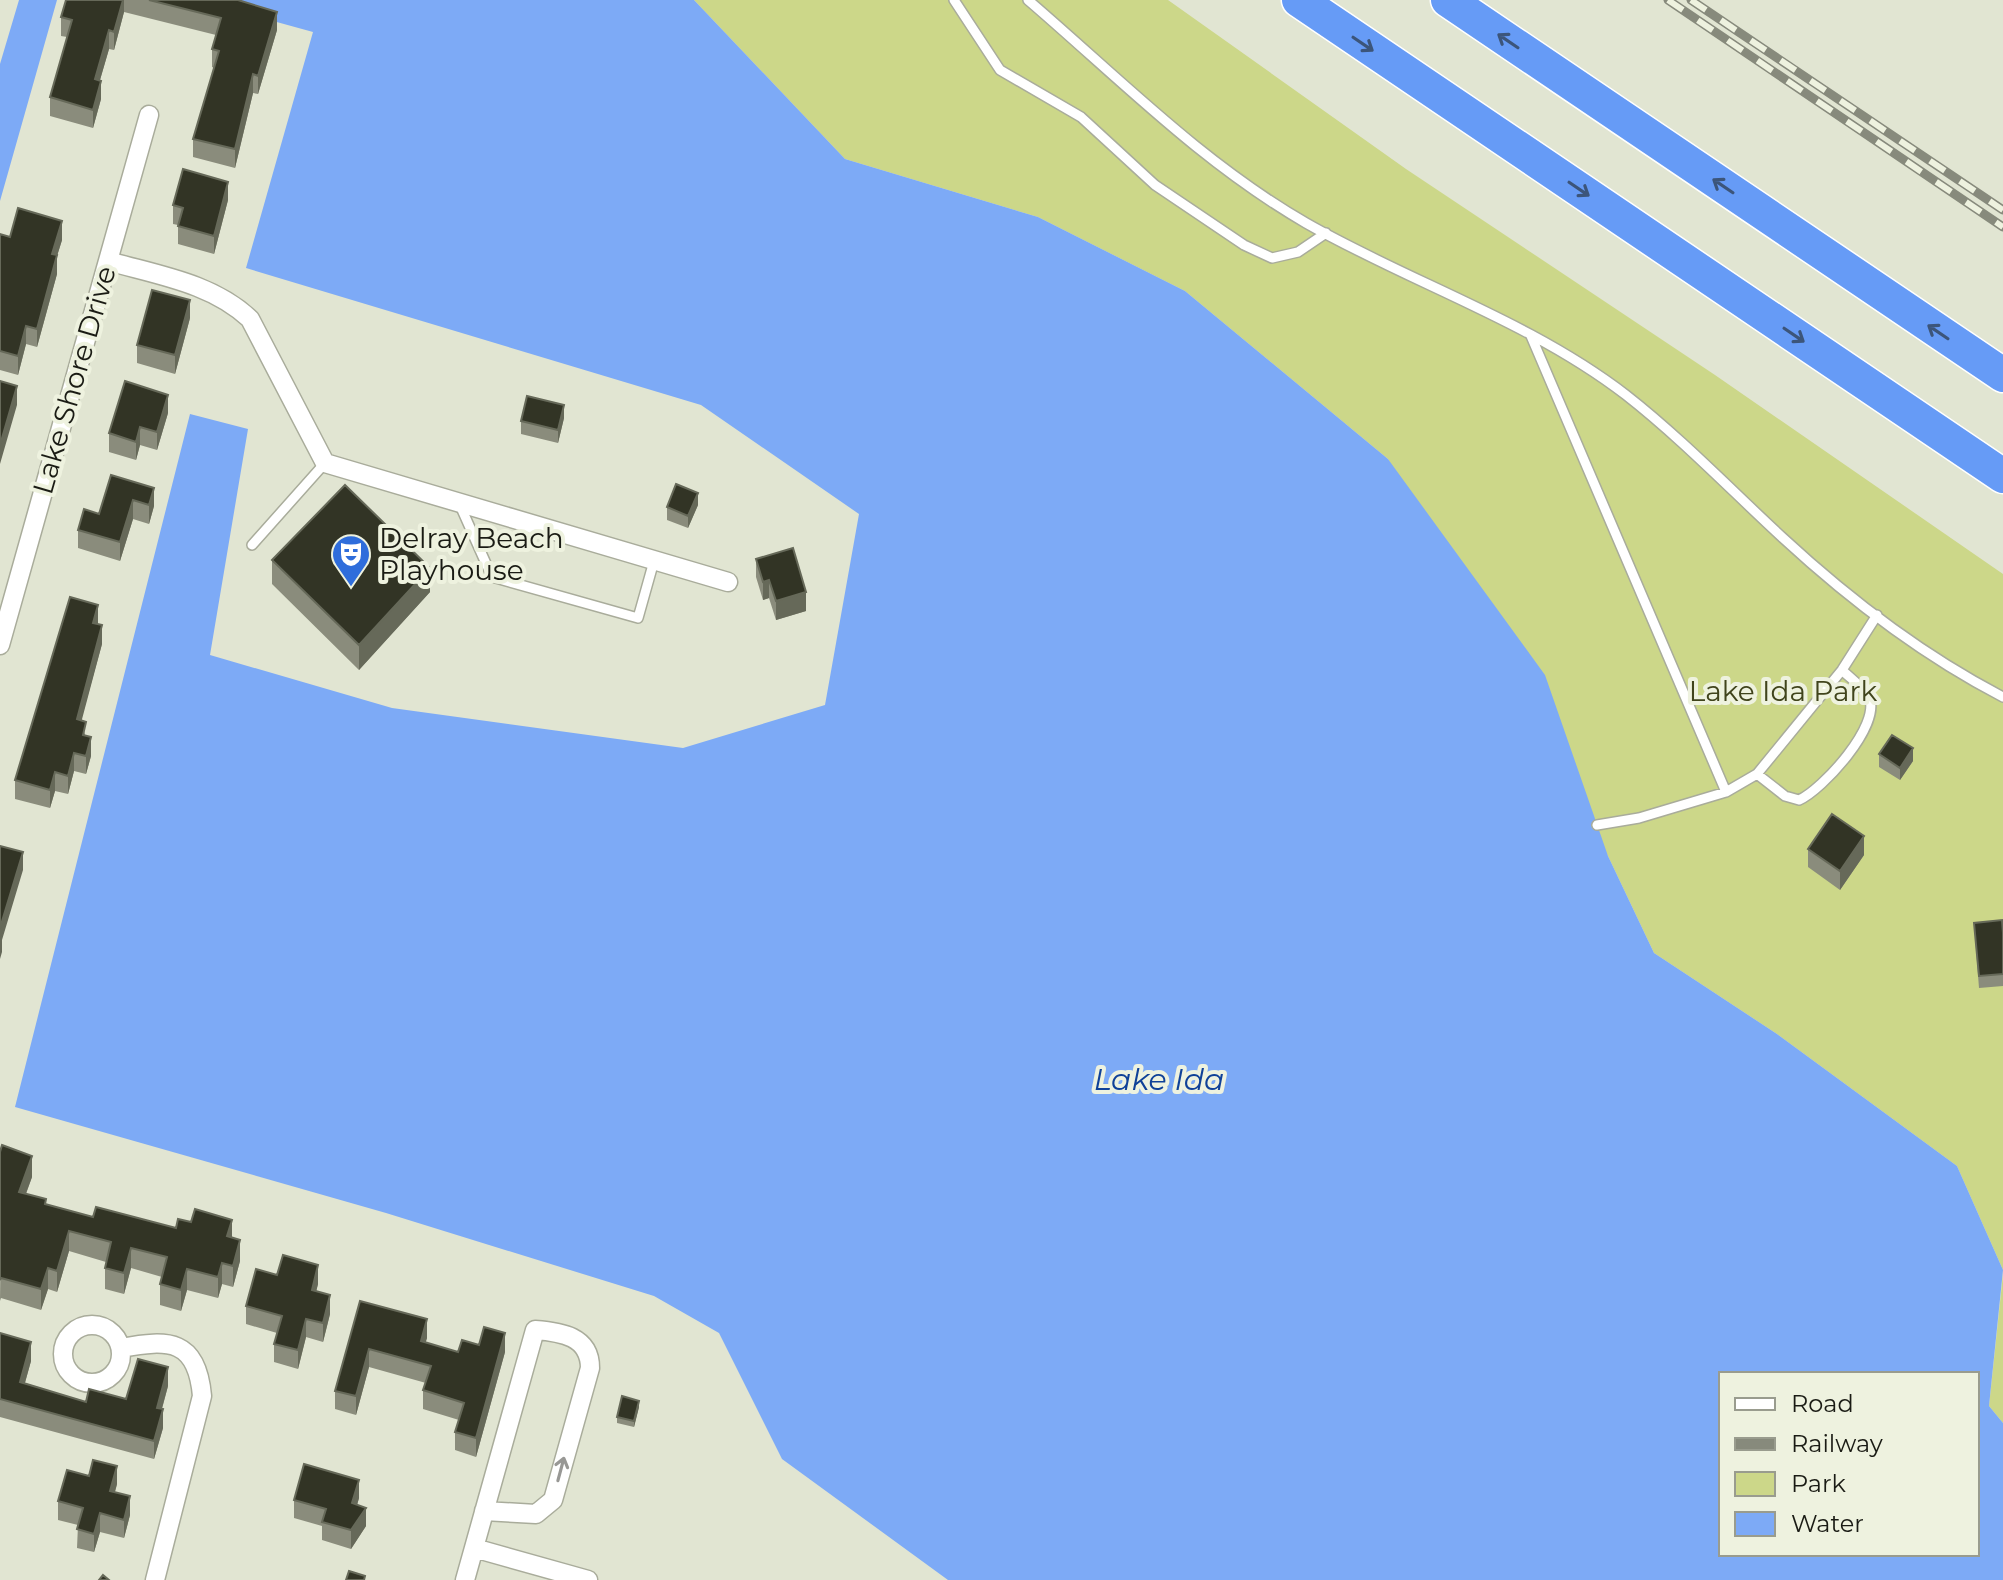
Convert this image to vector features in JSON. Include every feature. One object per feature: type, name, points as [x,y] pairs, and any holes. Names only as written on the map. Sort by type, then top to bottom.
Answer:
[{"type":"highway","points":[[1299,0],[2003,476]]},
{"type":"highway","points":[[1448,0],[2003,375]]},
{"type":"street","name":"Lake Shore Drive","points":[[0,645],[149,115]]},
{"type":"street","points":[[108,261],[215,292],[250,319],[325,463],[728,582]]},
{"type":"street","points":[[465,1580],[484,1511],[535,1330],[569,1335],[581,1342],[590,1356],[587,1382],[553,1500],[536,1514],[484,1511]]},
{"type":"street","points":[[121,1348],[158,1341],[186,1352],[200,1368],[202,1396],[155,1580]]},
{"type":"street","points":[[474,1548],[588,1580]]},
{"type":"lane","points":[[954,0],[1000,70],[1081,117],[1155,185],[1244,245],[1272,258],[1298,252],[1326,233]]},
{"type":"lane","points":[[1028,0],[1188,143],[1246,185],[1326,233],[1531,336],[1626,395],[1786,541],[1877,615],[1964,676],[2003,697]]},
{"type":"lane","points":[[1531,336],[1726,792]]},
{"type":"lane","points":[[252,545],[325,463]]},
{"type":"lane","points":[[459,503],[492,577],[638,618],[654,561]]},
{"type":"lane","points":[[1597,825],[1639,818],[1726,792],[1757,774],[1842,670],[1877,615]]},
{"type":"lane","points":[[1757,774],[1785,796],[1799,800],[1815,793],[1860,737],[1871,715],[1869,697],[1842,670]]},
{"type":"green space","name":"Lake Ida Park","points":[[694,0],[1168,0],[1406,169],[1715,375],[2003,574],[2003,1270],[1957,1166],[1777,1034],[1654,953],[1608,856],[1388,459],[1185,291],[1038,217],[845,159]]},
{"type":"green space","points":[[2003,1274],[2003,1423],[1989,1406]]},
{"type":"water","points":[[19,0],[57,0],[0,201],[0,64]]},
{"type":"water","name":"Lake Ida","points":[[197,0],[694,0],[845,159],[1038,217],[1185,291],[1388,459],[1545,675],[1608,856],[1654,953],[1777,1034],[1957,1166],[2003,1270],[1989,1406],[2003,1423],[2003,1580],[948,1580],[782,1459],[719,1333],[654,1296],[386,1213],[15,1107],[190,414],[248,429],[210,655],[392,708],[683,748],[825,705],[859,514],[701,405],[246,268],[313,32]]},
{"type":"building","points":[[66,0],[123,0],[114,32],[109,30],[95,79],[101,81],[93,110],[50,97],[72,20],[61,17]]},
{"type":"building","points":[[149,0],[238,0],[277,12],[258,76],[253,74],[235,149],[193,139],[219,51],[212,49],[221,18]]},
{"type":"building","points":[[183,169],[228,182],[214,236],[178,226],[183,208],[173,205]]},
{"type":"building","points":[[18,208],[62,221],[52,254],[57,255],[37,329],[26,326],[18,356],[0,351],[0,234],[10,237]]},
{"type":"building","points":[[152,290],[190,300],[175,355],[137,345]]},
{"type":"building","points":[[0,381],[17,386],[0,445]]},
{"type":"building","points":[[125,381],[168,395],[157,432],[140,427],[136,442],[109,433]]},
{"type":"building","points":[[527,396],[564,405],[558,430],[521,421]]},
{"type":"building","points":[[111,475],[154,488],[149,505],[133,500],[120,542],[78,530],[84,509],[99,514]]},
{"type":"building","points":[[676,484],[698,493],[688,516],[667,507]]},
{"type":"building","name":"Delray Beach Playhouse","points":[[345,485],[430,568],[359,645],[272,560]]},
{"type":"building","points":[[793,548],[806,592],[776,601],[769,580],[763,582],[756,559]]},
{"type":"building","points":[[70,597],[98,605],[93,623],[102,625],[77,719],[86,722],[83,735],[91,737],[86,756],[74,753],[68,776],[55,772],[50,790],[15,780]]},
{"type":"building","points":[[1892,735],[1913,748],[1900,768],[1879,754]]},
{"type":"building","points":[[1832,814],[1864,836],[1840,871],[1808,849]]},
{"type":"building","points":[[0,846],[23,852],[0,928]]},
{"type":"building","points":[[2002,920],[2003,974],[1979,976],[1974,923]]},
{"type":"building","points":[[2,1145],[32,1156],[19,1192],[46,1199],[45,1204],[93,1217],[96,1207],[176,1228],[178,1219],[191,1222],[195,1209],[232,1220],[227,1236],[240,1240],[233,1266],[222,1263],[218,1277],[187,1269],[181,1290],[160,1284],[167,1257],[131,1248],[124,1273],[105,1268],[111,1242],[69,1231],[57,1271],[48,1268],[41,1289],[0,1280]]},
{"type":"building","points":[[283,1255],[318,1265],[312,1290],[330,1295],[323,1323],[306,1319],[298,1350],[274,1344],[282,1316],[246,1306],[256,1269],[277,1275]]},
{"type":"building","points":[[360,1301],[427,1319],[421,1341],[458,1352],[462,1340],[479,1345],[484,1327],[505,1333],[476,1438],[455,1432],[464,1403],[423,1390],[431,1366],[369,1349],[356,1396],[335,1391]]},
{"type":"building","points":[[0,1333],[31,1342],[20,1382],[86,1402],[89,1389],[126,1399],[138,1359],[168,1367],[157,1408],[163,1409],[154,1441],[0,1399]]},
{"type":"building","points":[[622,1396],[639,1401],[634,1421],[617,1417]]},
{"type":"building","points":[[93,1460],[117,1466],[110,1491],[130,1496],[124,1520],[100,1513],[94,1534],[77,1529],[83,1508],[58,1501],[67,1470],[89,1476]]},
{"type":"building","points":[[304,1464],[359,1480],[352,1503],[366,1508],[351,1530],[322,1522],[326,1509],[294,1500]]},
{"type":"building","points":[[349,1571],[365,1576],[364,1580],[346,1580]]},
{"type":"railway","points":[[1668,0],[2003,227]]},
{"type":"railway","points":[[1691,0],[2003,210]]},
{"type":"place","name":"Delray Beach Playhouse","points":[[351,588]]}]
